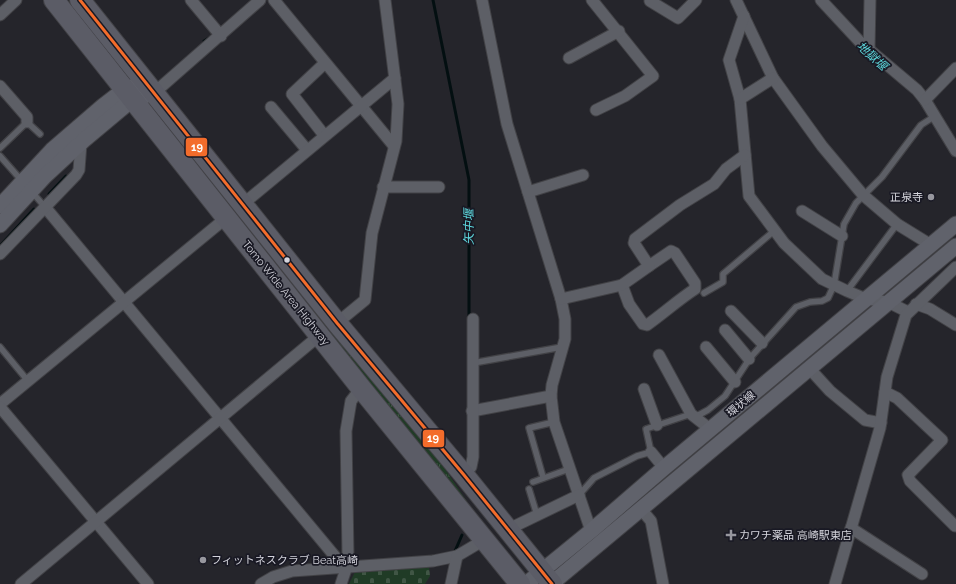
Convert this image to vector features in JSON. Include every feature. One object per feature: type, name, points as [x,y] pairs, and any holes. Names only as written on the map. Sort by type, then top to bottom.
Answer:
[{"type":"highway","name":"Tomo Wide Area Highway","points":[[54,0],[361,388],[520,584]]},
{"type":"highway","name":"Tomo Wide Area Highway","points":[[80,0],[337,323],[464,475],[549,581]]},
{"type":"street","points":[[0,15],[16,0]]},
{"type":"street","points":[[191,0],[221,36]]},
{"type":"street","points":[[0,225],[52,150],[129,94],[150,88],[221,36],[260,0]]},
{"type":"street","points":[[274,0],[394,146]]},
{"type":"street","points":[[337,323],[365,300],[372,233],[394,146],[398,104],[385,0]]},
{"type":"street","points":[[482,0],[507,124],[561,299],[565,319],[564,339],[552,385],[551,396],[554,422],[591,531]]},
{"type":"street","points":[[592,0],[619,31],[653,76],[625,96],[596,110]]},
{"type":"street","points":[[736,0],[773,78],[822,146],[863,195],[897,224],[931,245]]},
{"type":"street","points":[[821,0],[869,50],[909,82],[925,100],[956,151]]},
{"type":"street","points":[[869,50],[870,0]]},
{"type":"street","points":[[650,1],[678,18],[689,2]]},
{"type":"street","points":[[744,16],[729,60],[740,99],[749,196],[774,231],[822,279],[866,299],[888,302],[912,308],[930,309],[956,325]]},
{"type":"street","points":[[569,58],[619,31]]},
{"type":"street","points":[[324,135],[292,94],[325,63]]},
{"type":"street","points":[[925,100],[956,68]]},
{"type":"street","points":[[243,204],[394,78]]},
{"type":"street","points":[[740,99],[773,78]]},
{"type":"street","points":[[0,86],[27,117],[27,122]]},
{"type":"street","points":[[0,206],[84,140],[129,94]]},
{"type":"street","points":[[271,107],[307,150]]},
{"type":"street","points":[[0,254],[76,175],[79,170],[81,144],[84,140]]},
{"type":"street","points":[[649,266],[634,243],[635,239],[680,205],[714,184],[726,169],[745,155]]},
{"type":"street","points":[[528,192],[583,175]]},
{"type":"street","points":[[383,187],[439,187]]},
{"type":"street","points":[[45,207],[338,560],[347,566]]},
{"type":"street","points":[[802,211],[842,236]]},
{"type":"street","points":[[148,584],[0,406],[28,381],[124,304],[226,218]]},
{"type":"street","name":"環状線","points":[[549,581],[591,531],[710,429],[956,224]]},
{"type":"street","name":"環状線","points":[[526,584],[549,581],[641,509],[956,246]]},
{"type":"street","points":[[561,299],[622,285],[671,251],[675,253],[695,283],[695,289],[678,300],[667,311],[647,325],[643,324],[629,304],[622,285]]},
{"type":"street","points":[[835,584],[881,423],[890,363],[912,308],[956,267]]},
{"type":"street","points":[[732,311],[762,343]]},
{"type":"street","points":[[464,475],[471,467],[473,457],[472,320]]},
{"type":"street","points":[[725,330],[749,359]]},
{"type":"street","points":[[21,584],[221,420],[320,335]]},
{"type":"street","points":[[706,347],[735,382]]},
{"type":"street","points":[[659,355],[693,416],[710,429]]},
{"type":"street","points":[[809,368],[830,391],[865,420],[881,423]]},
{"type":"street","points":[[341,584],[347,566],[346,431],[351,400],[361,388]]},
{"type":"street","points":[[644,389],[657,425]]},
{"type":"street","points":[[885,392],[897,398],[942,440],[908,475],[910,481],[955,526]]},
{"type":"street","points":[[472,411],[551,396]]},
{"type":"street","points":[[651,452],[664,468]]},
{"type":"street","points":[[510,531],[517,525],[579,496]]},
{"type":"street","points":[[641,509],[651,521],[663,584]]},
{"type":"street","points":[[852,528],[922,574]]},
{"type":"street","points":[[261,584],[273,577],[292,571],[433,561],[457,556],[484,540]]},
{"type":"street","points":[[451,584],[457,556]]},
{"type":"lane","points":[[579,496],[594,478],[637,456],[651,452],[646,429],[693,416],[708,410],[725,396],[749,359],[796,307],[810,302],[822,301],[828,298],[834,285],[844,224],[856,203],[882,177],[921,125],[935,116]]},
{"type":"lane","points":[[0,148],[27,122],[40,134]]},
{"type":"lane","points":[[0,156],[45,207]]},
{"type":"lane","points":[[847,291],[897,224]]},
{"type":"lane","points":[[704,293],[724,282],[722,274],[774,231]]},
{"type":"lane","points":[[0,347],[28,381]]},
{"type":"lane","points":[[473,364],[562,347]]},
{"type":"lane","points":[[543,477],[529,428],[554,422]]},
{"type":"lane","points":[[533,482],[543,477],[569,469]]},
{"type":"lane","points":[[529,489],[538,516]]},
{"type":"green space","points":[[167,120],[443,466],[470,506],[513,560],[219,197],[195,158]]},
{"type":"green space","points":[[429,567],[430,576],[425,584],[349,584],[355,572]]},
{"type":"waterway","name":"矢中堰","points":[[433,0],[469,180],[469,319]]},
{"type":"waterway","points":[[204,41],[209,38]]},
{"type":"waterway","points":[[49,194],[66,176]]},
{"type":"waterway","points":[[0,246],[34,209]]},
{"type":"waterway","name":"矢中堰","points":[[455,551],[462,535]]},
{"type":"transit line","name":"19","points":[[80,0],[337,323],[464,475],[552,584]]},
{"type":"place","name":"正泉寺","points":[[931,197]]},
{"type":"place","name":"カワチ薬品 高崎駅東店","points":[[731,535]]},
{"type":"place","name":"フィットネスクラブ Beat高崎","points":[[203,560]]},
{"type":"water label","name":"地獄堰","points":[[872,56]]}]
